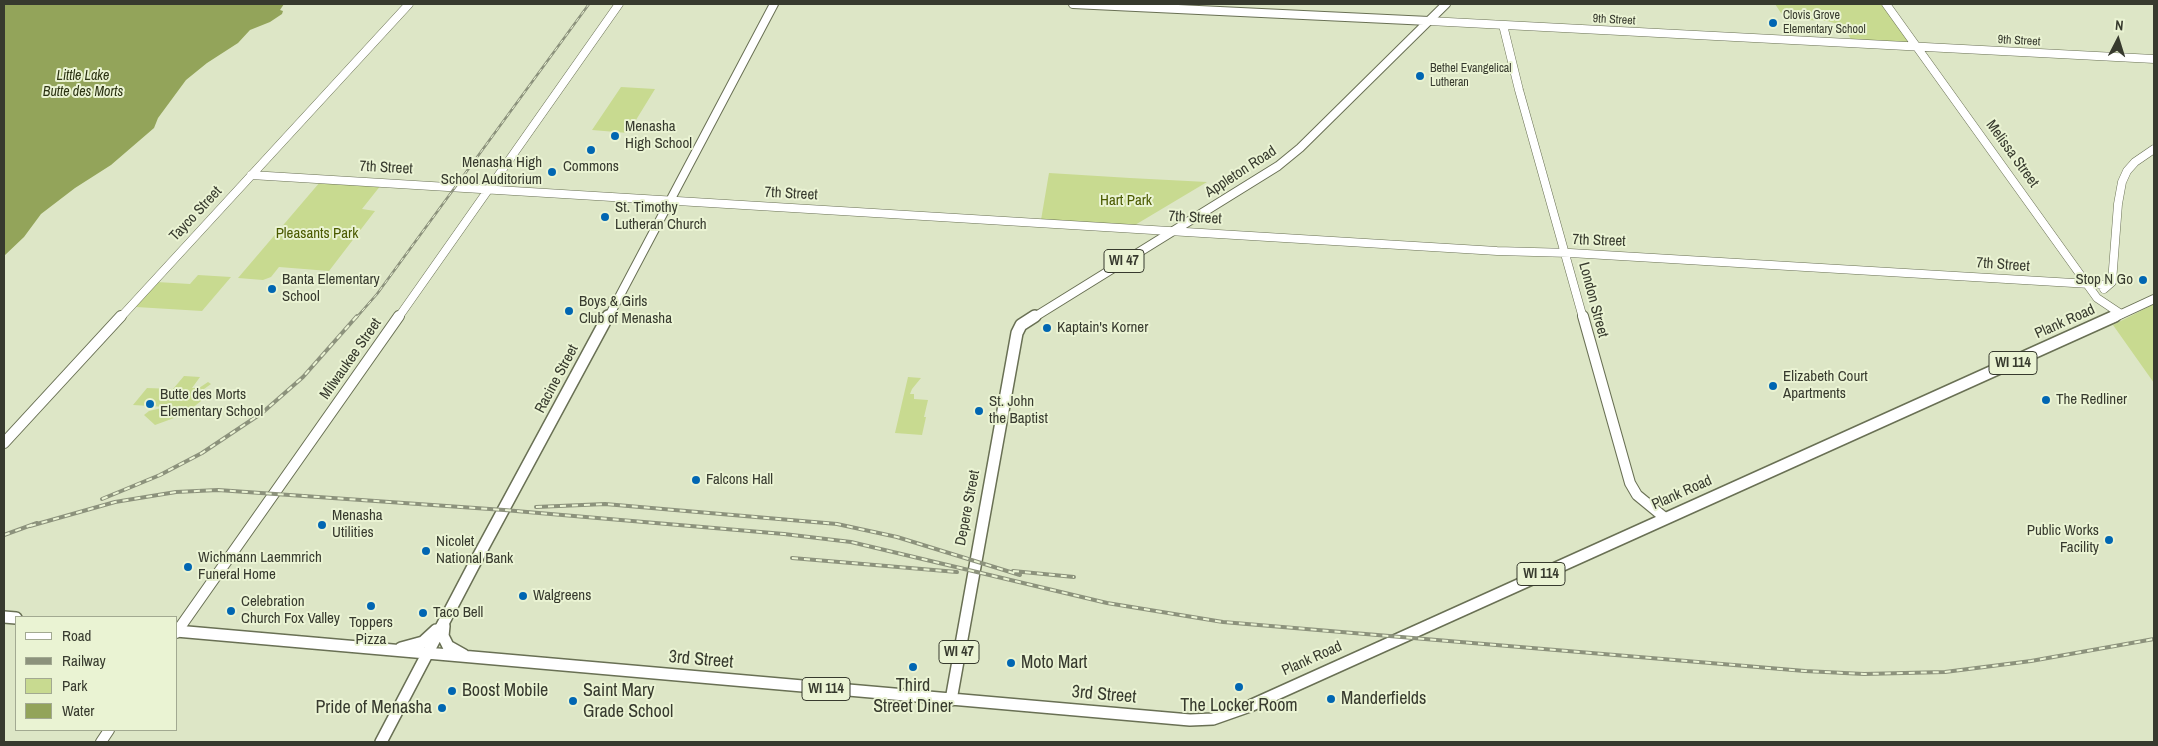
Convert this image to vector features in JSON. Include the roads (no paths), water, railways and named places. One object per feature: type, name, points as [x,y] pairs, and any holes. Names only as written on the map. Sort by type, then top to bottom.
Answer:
[{"type":"main road","name":"Racine Street","points":[[381,742],[774,4]]},
{"type":"main road","name":"9th Street","points":[[1073,4],[1429,21]]},
{"type":"main road","name":"Appleton Road","points":[[1021,325],[1229,198],[1288,158],[1446,4]]},
{"type":"main road","name":"Plank Road","points":[[1222,717],[2154,299]]},
{"type":"main road","name":"Depere Street","points":[[951,700],[1008,377],[1017,334],[1021,325]]},
{"type":"main road","points":[[382,649],[409,647],[423,642],[446,618]]},
{"type":"main road","points":[[446,618],[443,636],[448,646],[455,652],[476,659]]},
{"type":"main road","name":"3rd Street","points":[[178,632],[1190,720],[1222,717]]},
{"type":"street","name":"Tayco Street","points":[[4,443],[409,4]]},
{"type":"street","name":"Milwaukee Street","points":[[178,631],[619,4]]},
{"type":"street","name":"Melissa Street","points":[[1886,4],[2100,300],[2121,314]]},
{"type":"street","name":"9th Street","points":[[1429,21],[2154,59]]},
{"type":"street","name":"London Street","points":[[1503,25],[1630,482],[1638,495],[1665,518]]},
{"type":"street","points":[[2100,300],[2107,285],[2112,282],[2118,204],[2122,182],[2127,171],[2135,162],[2154,148]]},
{"type":"street","name":"7th Street","points":[[251,175],[2107,285]]},
{"type":"street","points":[[101,742],[108,731]]},
{"type":"water","name":"Little Lake Butte des Morts","points":[[4,4],[284,4],[280,10],[283,11],[282,14],[270,22],[250,30],[238,43],[207,63],[186,80],[158,118],[154,128],[111,165],[75,188],[41,214],[24,237],[4,256]]},
{"type":"railway","points":[[356,318],[377,294],[589,4]]},
{"type":"railway","points":[[102,499],[160,475],[202,453],[262,413],[303,377],[357,316]]},
{"type":"railway","points":[[30,526],[115,502],[176,492],[218,490],[504,510],[784,534],[851,542],[1107,603],[1223,622],[1805,671],[1864,674],[1945,672],[2031,661],[2154,639]]},
{"type":"railway","points":[[536,507],[605,504],[837,524],[897,537],[1020,575]]},
{"type":"railway","points":[[4,535],[37,523]]},
{"type":"railway","points":[[792,558],[957,572]]},
{"type":"railway","points":[[1013,571],[1074,577]]},
{"type":"place","name":"Clovis Grove Elementary School","points":[[1773,23]]},
{"type":"place","name":"Bethel Evangelical Lutheran","points":[[1420,76]]},
{"type":"place","name":"Menasha High School","points":[[615,136]]},
{"type":"place","name":"Commons","points":[[591,150]]},
{"type":"place","name":"Menasha High School Auditorium","points":[[552,172]]},
{"type":"place","name":"St. Timothy Lutheran Church","points":[[605,217]]},
{"type":"place","name":"Stop N Go","points":[[2143,280]]},
{"type":"place","name":"Banta Elementary School","points":[[272,289]]},
{"type":"place","name":"Boys & Girls Club of Menasha","points":[[569,311]]},
{"type":"place","name":"Kaptain's Korner","points":[[1047,328]]},
{"type":"place","name":"Elizabeth Court Apartments","points":[[1773,386]]},
{"type":"place","name":"The Redliner","points":[[2046,400]]},
{"type":"place","name":"Butte des Morts Elementary School","points":[[150,404]]},
{"type":"place","name":"St. John the Baptist","points":[[979,411]]},
{"type":"place","name":"Falcons Hall","points":[[696,480]]},
{"type":"place","name":"Menasha Utilities","points":[[322,525]]},
{"type":"place","name":"Public Works Facility","points":[[2109,540]]},
{"type":"place","name":"Nicolet National Bank","points":[[426,551]]},
{"type":"place","name":"Wichmann Laemmrich Funeral Home","points":[[188,567]]},
{"type":"place","name":"Walgreens","points":[[523,596]]},
{"type":"place","name":"Toppers Pizza","points":[[371,606]]},
{"type":"place","name":"Celebration Church Fox Valley","points":[[231,611]]},
{"type":"place","name":"Taco Bell","points":[[423,613]]},
{"type":"place","name":"Moto Mart","points":[[1011,663]]},
{"type":"place","name":"Third Street Diner","points":[[913,667]]},
{"type":"place","name":"The Locker Room","points":[[1239,687]]},
{"type":"place","name":"Boost Mobile","points":[[452,691]]},
{"type":"place","name":"Manderfields","points":[[1331,699]]},
{"type":"place","name":"Saint Mary Grade School","points":[[573,701]]},
{"type":"place","name":"Pride of Menasha","points":[[442,708]]},
{"type":"park label","name":"Hart Park","points":[[1126,201]]},
{"type":"park label","name":"Pleasants Park","points":[[317,234]]}]
